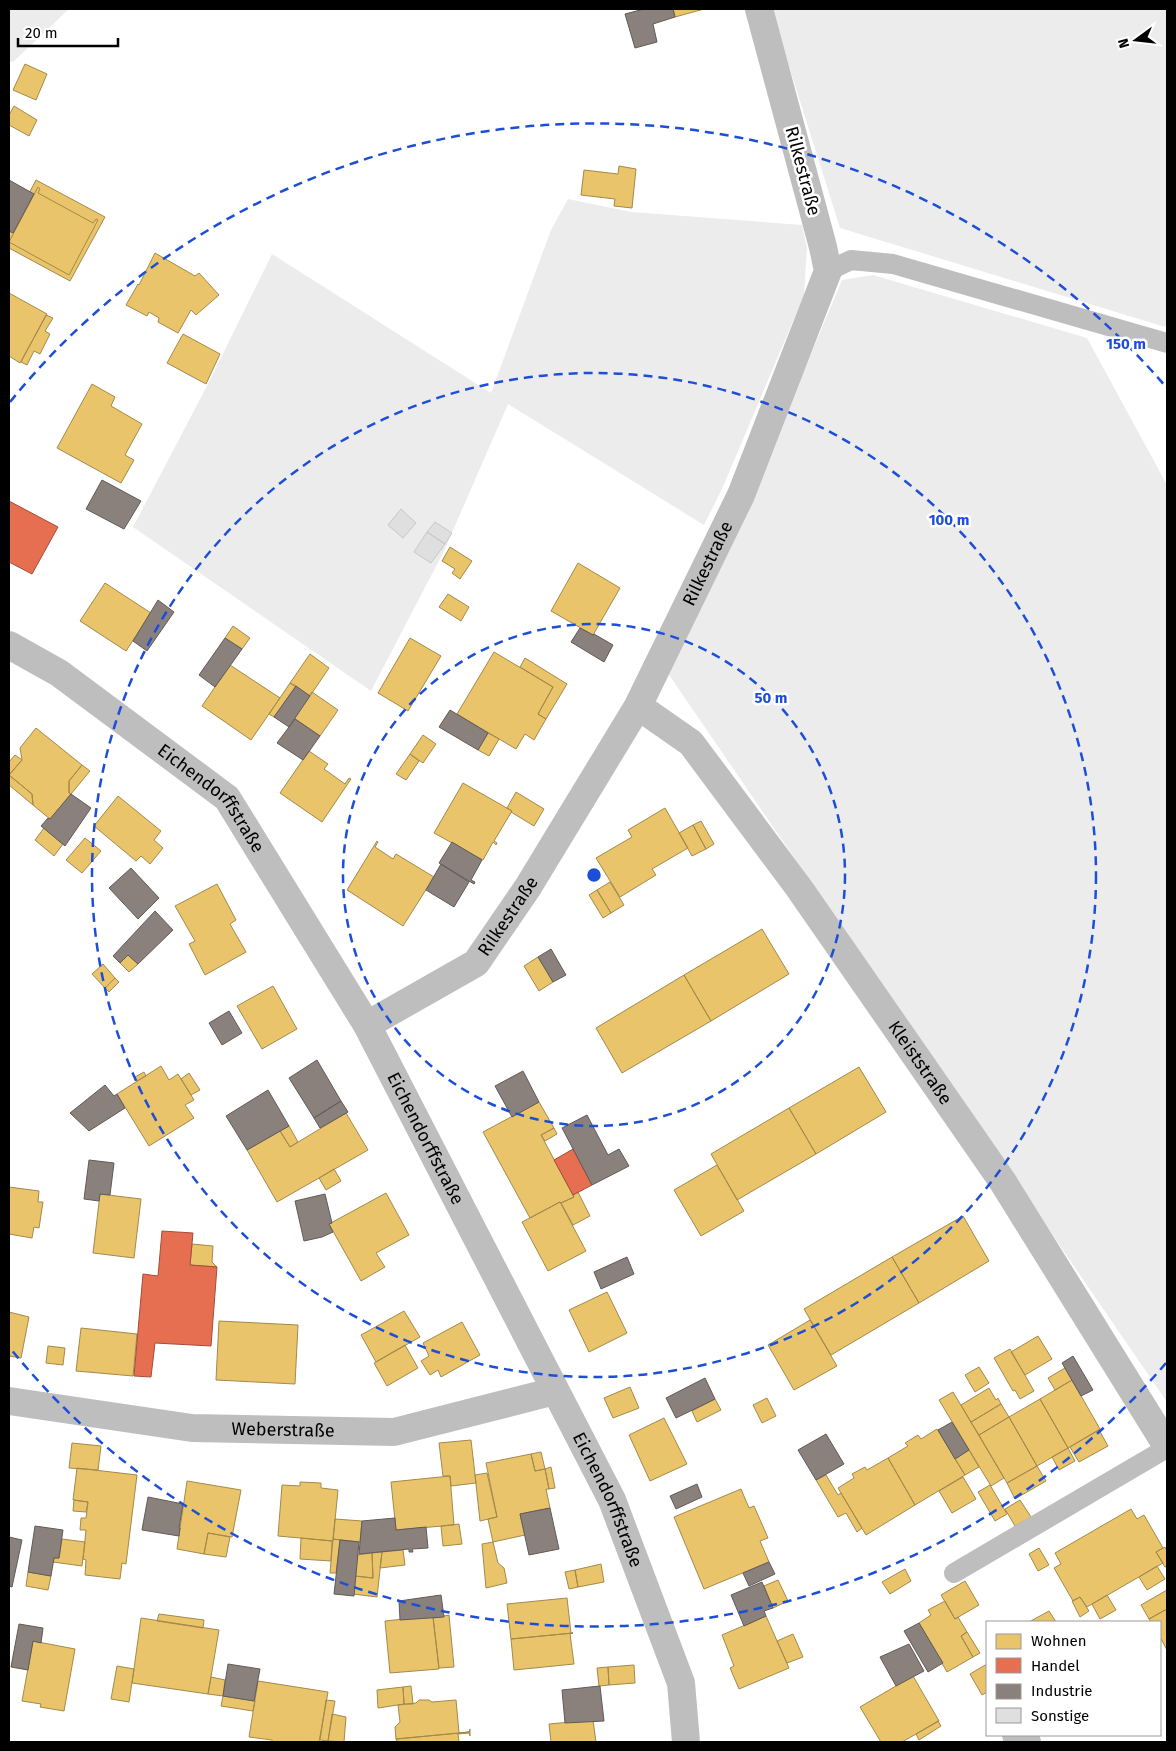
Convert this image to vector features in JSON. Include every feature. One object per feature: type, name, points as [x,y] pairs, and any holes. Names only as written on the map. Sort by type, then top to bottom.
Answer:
[{"type":"street","name":"Rilkestraße","points":[[367,1025],[476,963],[528,886],[638,706],[741,495],[828,271],[821,237],[759,9]]},
{"type":"street","name":"Eichendorffstraße","points":[[9,645],[59,674],[227,798],[367,1025],[612,1500],[681,1683],[686,1742]]},
{"type":"street","name":"Kleiststraße","points":[[638,706],[692,742],[799,888],[1003,1182],[1167,1447]]},
{"type":"street","name":"Weberstraße","points":[[9,1401],[192,1428],[394,1432],[555,1391]]},
{"type":"lane","points":[[828,271],[851,260],[893,264],[1167,343]]},
{"type":"lane","points":[[954,1573],[1167,1447]]},
{"type":"shaded area","points":[[9,9],[69,9],[13,62],[9,61]]},
{"type":"shaded area","points":[[771,9],[1167,9],[1167,323],[1165,327],[840,228]]},
{"type":"shaded area","points":[[568,199],[631,212],[802,225],[807,248],[804,295],[722,489],[704,525],[508,404],[444,551],[371,691],[133,527],[208,384],[272,254],[491,393],[551,230]]},
{"type":"shaded area","points":[[873,275],[1087,338],[1167,485],[1167,1402],[665,669],[746,509],[842,280]]},
{"type":"building: Wohnen","points":[[673,9],[704,9],[675,17]]},
{"type":"building: Wohnen","points":[[25,64],[47,74],[36,100],[13,90]]},
{"type":"building: Wohnen","points":[[14,106],[37,120],[29,136],[9,125],[9,115]]},
{"type":"building: Wohnen","points":[[619,166],[636,169],[632,208],[614,206],[615,199],[581,195],[584,170],[618,174]]},
{"type":"building: Wohnen","points":[[36,180],[105,217],[70,281],[9,248],[9,232]]},
{"type":"building: Wohnen","points":[[38,187],[40,189],[38,193],[93,223],[96,219],[98,220],[69,275],[9,242]]},
{"type":"building: Wohnen","points":[[155,253],[195,276],[199,273],[219,295],[196,315],[191,310],[178,333],[158,322],[159,318],[149,312],[147,316],[126,305],[139,285]]},
{"type":"building: Wohnen","points":[[9,293],[47,314],[20,363],[9,356]]},
{"type":"building: Wohnen","points":[[46,315],[53,318],[45,331],[50,334],[40,354],[34,351],[27,365],[21,362]]},
{"type":"building: Wohnen","points":[[183,334],[220,354],[206,384],[167,363]]},
{"type":"building: Wohnen","points":[[92,384],[115,397],[111,406],[142,424],[125,455],[134,460],[121,483],[57,448]]},
{"type":"building: Wohnen","points":[[450,547],[472,561],[460,579],[452,573],[455,569],[442,561]]},
{"type":"building: Wohnen","points":[[578,563],[620,588],[593,635],[551,611]]},
{"type":"building: Wohnen","points":[[105,583],[151,613],[126,651],[80,621]]},
{"type":"building: Wohnen","points":[[448,594],[469,607],[461,621],[439,607]]},
{"type":"building: Wohnen","points":[[233,626],[250,638],[242,649],[225,638]]},
{"type":"building: Wohnen","points":[[410,638],[441,656],[408,711],[378,693]]},
{"type":"building: Wohnen","points":[[494,652],[553,687],[538,714],[546,719],[534,740],[525,734],[516,749],[457,714]]},
{"type":"building: Wohnen","points":[[310,654],[329,668],[310,696],[290,683]]},
{"type":"building: Wohnen","points":[[525,658],[567,684],[546,719],[538,714],[553,687],[520,667]]},
{"type":"building: Wohnen","points":[[230,665],[280,698],[251,740],[202,706]]},
{"type":"building: Wohnen","points":[[290,683],[296,686],[274,717],[269,714]]},
{"type":"building: Wohnen","points":[[312,692],[338,710],[320,736],[294,718]]},
{"type":"building: Wohnen","points":[[36,728],[82,765],[69,781],[69,793],[71,794],[50,819],[33,805],[32,794],[9,775],[22,760],[20,748]]},
{"type":"building: Wohnen","points":[[488,733],[499,739],[489,756],[478,750]]},
{"type":"building: Wohnen","points":[[423,735],[436,744],[423,763],[410,754]]},
{"type":"building: Wohnen","points":[[309,751],[328,764],[324,769],[345,784],[349,778],[351,779],[322,822],[280,793]]},
{"type":"building: Wohnen","points":[[410,754],[419,761],[406,780],[396,774]]},
{"type":"building: Wohnen","points":[[15,755],[22,760],[9,775],[9,762]]},
{"type":"building: Wohnen","points":[[82,765],[90,771],[71,794],[69,793],[69,781]]},
{"type":"building: Wohnen","points":[[9,775],[32,794],[33,805],[9,785]]},
{"type":"building: Wohnen","points":[[463,783],[512,811],[494,841],[497,843],[496,845],[493,842],[483,860],[434,833]]},
{"type":"building: Wohnen","points":[[516,792],[544,809],[534,826],[507,808]]},
{"type":"building: Wohnen","points":[[118,796],[161,831],[154,840],[163,848],[150,864],[141,856],[136,861],[94,826]]},
{"type":"building: Wohnen","points":[[665,808],[688,848],[652,869],[656,875],[620,897],[596,858],[632,837],[628,830]]},
{"type":"building: Wohnen","points":[[701,821],[714,844],[706,849],[693,825]]},
{"type":"building: Wohnen","points":[[693,825],[706,849],[692,856],[679,833]]},
{"type":"building: Wohnen","points":[[44,828],[63,844],[54,856],[35,840]]},
{"type":"building: Wohnen","points":[[85,838],[101,851],[82,873],[66,860]]},
{"type":"building: Wohnen","points":[[377,841],[375,847],[393,859],[396,854],[434,877],[403,926],[347,890]]},
{"type":"building: Wohnen","points":[[610,882],[624,905],[611,913],[597,890]]},
{"type":"building: Wohnen","points":[[217,884],[236,920],[230,924],[246,952],[205,975],[189,944],[195,941],[175,906]]},
{"type":"building: Wohnen","points":[[597,890],[611,913],[603,918],[589,895]]},
{"type":"building: Wohnen","points":[[762,929],[789,974],[711,1021],[684,975]]},
{"type":"building: Wohnen","points":[[128,955],[138,964],[129,972],[120,963]]},
{"type":"building: Wohnen","points":[[538,957],[553,982],[539,991],[524,966]]},
{"type":"building: Wohnen","points":[[103,964],[115,978],[105,988],[92,974]]},
{"type":"building: Wohnen","points":[[684,975],[711,1021],[622,1073],[596,1028]]},
{"type":"building: Wohnen","points":[[115,978],[119,982],[109,992],[105,988]]},
{"type":"building: Wohnen","points":[[273,986],[297,1029],[262,1049],[237,1006]]},
{"type":"building: Wohnen","points":[[161,1066],[169,1080],[178,1074],[194,1100],[185,1105],[194,1118],[149,1146],[117,1094]]},
{"type":"building: Wohnen","points":[[859,1067],[886,1112],[816,1154],[789,1108]]},
{"type":"building: Wohnen","points":[[144,1072],[146,1076],[137,1081],[135,1077]]},
{"type":"building: Wohnen","points":[[189,1073],[200,1090],[191,1095],[181,1079]]},
{"type":"building: Wohnen","points":[[539,1102],[554,1128],[541,1135],[574,1197],[560,1202],[530,1218],[483,1132]]},
{"type":"building: Wohnen","points":[[789,1108],[816,1154],[737,1200],[711,1154]]},
{"type":"building: Wohnen","points":[[346,1113],[368,1150],[277,1202],[247,1150],[280,1131],[290,1147]]},
{"type":"building: Wohnen","points":[[289,1126],[298,1142],[290,1147],[280,1131]]},
{"type":"building: Wohnen","points":[[554,1128],[557,1134],[545,1141],[541,1135]]},
{"type":"building: Wohnen","points":[[717,1165],[744,1211],[701,1236],[674,1190]]},
{"type":"building: Wohnen","points":[[334,1169],[341,1181],[326,1190],[319,1178]]},
{"type":"building: Wohnen","points":[[9,1187],[39,1191],[38,1202],[43,1202],[39,1228],[34,1227],[32,1238],[9,1234]]},
{"type":"building: Wohnen","points":[[578,1192],[590,1216],[573,1225],[561,1203],[574,1197],[573,1195]]},
{"type":"building: Wohnen","points":[[386,1193],[409,1235],[376,1253],[385,1267],[361,1281],[329,1224]]},
{"type":"building: Wohnen","points":[[100,1194],[141,1199],[134,1258],[93,1253]]},
{"type":"building: Wohnen","points":[[560,1202],[586,1251],[548,1271],[522,1222]]},
{"type":"building: Wohnen","points":[[963,1216],[989,1261],[919,1303],[892,1257]]},
{"type":"building: Wohnen","points":[[192,1244],[213,1246],[212,1262],[217,1267],[190,1265]]},
{"type":"building: Wohnen","points":[[892,1257],[919,1303],[831,1355],[804,1309]]},
{"type":"building: Wohnen","points":[[607,1292],[627,1333],[589,1352],[569,1310]]},
{"type":"building: Wohnen","points":[[404,1311],[420,1337],[376,1362],[361,1335]]},
{"type":"building: Wohnen","points":[[9,1312],[29,1317],[21,1358],[9,1356]]},
{"type":"building: Wohnen","points":[[810,1320],[837,1366],[794,1390],[768,1345]]},
{"type":"building: Wohnen","points":[[219,1321],[298,1325],[295,1384],[216,1380]]},
{"type":"building: Wohnen","points":[[462,1322],[480,1355],[441,1377],[438,1370],[430,1375],[421,1361],[429,1356],[423,1343]]},
{"type":"building: Wohnen","points":[[81,1328],[137,1334],[133,1376],[76,1371]]},
{"type":"building: Wohnen","points":[[1038,1336],[1052,1359],[1025,1375],[1011,1352]]},
{"type":"building: Wohnen","points":[[405,1345],[418,1368],[387,1386],[374,1363]]},
{"type":"building: Wohnen","points":[[48,1346],[65,1348],[63,1365],[46,1363]]},
{"type":"building: Wohnen","points":[[1010,1349],[1034,1391],[1020,1399],[1015,1390],[1013,1391],[994,1358]]},
{"type":"building: Wohnen","points":[[979,1367],[989,1383],[975,1392],[965,1375]]},
{"type":"building: Wohnen","points":[[1065,1368],[1072,1380],[1055,1390],[1048,1378]]},
{"type":"building: Wohnen","points":[[1072,1380],[1100,1429],[1068,1448],[1040,1399]]},
{"type":"building: Wohnen","points":[[630,1387],[639,1408],[613,1418],[604,1398]]},
{"type":"building: Wohnen","points":[[989,1388],[996,1400],[998,1398],[1001,1404],[971,1422],[961,1405]]},
{"type":"building: Wohnen","points":[[953,1392],[1004,1478],[991,1486],[939,1400]]},
{"type":"building: Wohnen","points":[[767,1398],[776,1416],[762,1423],[753,1405]]},
{"type":"building: Wohnen","points":[[715,1399],[721,1410],[697,1422],[692,1411]]},
{"type":"building: Wohnen","points":[[1040,1399],[1068,1448],[1037,1466],[1009,1417]]},
{"type":"building: Wohnen","points":[[1001,1404],[1009,1417],[979,1435],[971,1422]]},
{"type":"building: Wohnen","points":[[1009,1417],[1037,1466],[1007,1483],[979,1435]]},
{"type":"building: Wohnen","points":[[664,1418],[687,1464],[650,1481],[629,1435]]},
{"type":"building: Wohnen","points":[[937,1429],[965,1475],[915,1505],[888,1458],[908,1446],[905,1443],[918,1435],[921,1439]]},
{"type":"building: Wohnen","points":[[1099,1430],[1108,1446],[1079,1462],[1070,1447]]},
{"type":"building: Wohnen","points":[[471,1440],[476,1483],[451,1486],[450,1476],[443,1476],[439,1443]]},
{"type":"building: Wohnen","points":[[72,1443],[101,1446],[98,1470],[69,1468]]},
{"type":"building: Wohnen","points":[[1068,1448],[1075,1461],[1059,1470],[1052,1457]]},
{"type":"building: Wohnen","points":[[969,1450],[979,1467],[965,1475],[955,1459]]},
{"type":"building: Wohnen","points":[[541,1452],[545,1469],[535,1471],[531,1454]]},
{"type":"building: Wohnen","points":[[531,1454],[535,1471],[545,1469],[549,1489],[546,1489],[550,1508],[520,1514],[525,1535],[493,1542],[488,1519],[497,1517],[486,1463]]},
{"type":"building: Wohnen","points":[[888,1458],[915,1505],[866,1535],[838,1488],[854,1478],[852,1474],[865,1467],[867,1470]]},
{"type":"building: Wohnen","points":[[1037,1466],[1046,1481],[1015,1499],[1007,1483]]},
{"type":"building: Wohnen","points":[[551,1467],[555,1488],[549,1489],[545,1469]]},
{"type":"building: Wohnen","points":[[77,1468],[137,1475],[126,1564],[122,1563],[120,1579],[85,1575],[86,1560],[83,1559],[86,1530],[80,1530],[81,1518],[86,1518],[88,1502],[73,1500]]},
{"type":"building: Wohnen","points":[[487,1473],[497,1517],[480,1521],[475,1475]]},
{"type":"building: Wohnen","points":[[826,1475],[838,1495],[841,1493],[862,1528],[857,1532],[846,1513],[838,1517],[816,1480]]},
{"type":"building: Wohnen","points":[[450,1476],[454,1525],[396,1530],[391,1482]]},
{"type":"building: Wohnen","points":[[963,1477],[976,1499],[952,1513],[939,1491]]},
{"type":"building: Wohnen","points":[[187,1481],[241,1490],[232,1537],[208,1533],[204,1554],[177,1549]]},
{"type":"building: Wohnen","points":[[300,1482],[321,1483],[321,1488],[338,1490],[333,1541],[278,1536],[282,1485],[300,1486]]},
{"type":"building: Wohnen","points":[[990,1485],[1007,1514],[995,1521],[978,1492]]},
{"type":"building: Wohnen","points":[[741,1489],[749,1508],[754,1506],[768,1538],[760,1541],[769,1562],[704,1589],[674,1517]]},
{"type":"building: Wohnen","points":[[74,1500],[88,1502],[86,1512],[73,1511]]},
{"type":"building: Wohnen","points":[[1020,1500],[1031,1517],[1015,1526],[1005,1509]]},
{"type":"building: Wohnen","points":[[1131,1509],[1137,1519],[1144,1515],[1163,1548],[1156,1552],[1163,1563],[1087,1607],[1080,1597],[1073,1601],[1054,1568],[1061,1564],[1055,1553]]},
{"type":"building: Wohnen","points":[[335,1519],[362,1521],[360,1542],[333,1539]]},
{"type":"building: Wohnen","points":[[459,1524],[462,1544],[443,1546],[441,1526]]},
{"type":"building: Wohnen","points":[[208,1533],[230,1537],[226,1557],[204,1554]]},
{"type":"building: Wohnen","points":[[301,1538],[332,1541],[331,1561],[300,1559]]},
{"type":"building: Wohnen","points":[[62,1539],[85,1542],[82,1566],[53,1562],[54,1558],[59,1558]]},
{"type":"building: Wohnen","points":[[333,1539],[340,1540],[336,1573],[330,1573]]},
{"type":"building: Wohnen","points":[[493,1542],[498,1563],[504,1568],[507,1583],[486,1588],[482,1544]]},
{"type":"building: Wohnen","points":[[1165,1547],[1167,1551],[1167,1566],[1165,1567],[1156,1552]]},
{"type":"building: Wohnen","points":[[1039,1548],[1049,1565],[1038,1571],[1029,1554]]},
{"type":"building: Wohnen","points":[[403,1550],[405,1565],[380,1568],[382,1552]]},
{"type":"building: Wohnen","points":[[382,1552],[377,1597],[353,1594],[355,1576],[373,1578],[372,1553]]},
{"type":"building: Wohnen","points":[[372,1553],[373,1578],[355,1576],[357,1555]]},
{"type":"building: Wohnen","points":[[601,1564],[604,1582],[578,1587],[575,1570]]},
{"type":"building: Wohnen","points":[[1157,1566],[1165,1579],[1147,1590],[1139,1577]]},
{"type":"building: Wohnen","points":[[905,1569],[911,1581],[890,1594],[882,1582]]},
{"type":"building: Wohnen","points":[[575,1570],[578,1587],[569,1589],[565,1572]]},
{"type":"building: Wohnen","points":[[28,1572],[51,1576],[48,1590],[26,1586]]},
{"type":"building: Wohnen","points":[[778,1580],[788,1601],[773,1608],[764,1586]]},
{"type":"building: Wohnen","points":[[965,1581],[979,1605],[955,1619],[941,1595]]},
{"type":"building: Wohnen","points":[[1167,1590],[1167,1609],[1149,1619],[1141,1605]]},
{"type":"building: Wohnen","points":[[1107,1595],[1116,1610],[1100,1619],[1092,1604]]},
{"type":"building: Wohnen","points":[[1080,1597],[1089,1611],[1080,1617],[1072,1601]]},
{"type":"building: Wohnen","points":[[567,1598],[571,1633],[573,1633],[511,1639],[507,1604]]},
{"type":"building: Wohnen","points":[[945,1601],[955,1619],[958,1617],[967,1632],[961,1636],[973,1657],[947,1672],[919,1623],[931,1615],[928,1610]]},
{"type":"building: Wohnen","points":[[1167,1609],[1167,1650],[1161,1639],[1161,1621],[1150,1621],[1149,1619]]},
{"type":"building: Wohnen","points":[[1049,1611],[1055,1621],[1031,1621]]},
{"type":"building: Wohnen","points":[[159,1614],[204,1620],[203,1628],[157,1621]]},
{"type":"building: Wohnen","points":[[449,1615],[454,1667],[439,1668],[433,1618]]},
{"type":"building: Wohnen","points":[[433,1616],[439,1669],[390,1673],[385,1621]]},
{"type":"building: Wohnen","points":[[766,1616],[789,1668],[739,1689],[730,1668],[734,1666],[722,1635]]},
{"type":"building: Wohnen","points":[[141,1618],[219,1630],[208,1694],[132,1683]]},
{"type":"building: Wohnen","points":[[967,1632],[980,1653],[973,1657],[961,1636]]},
{"type":"building: Wohnen","points":[[573,1633],[570,1634],[574,1664],[514,1670],[511,1639]]},
{"type":"building: Wohnen","points":[[793,1634],[803,1657],[787,1663],[777,1641]]},
{"type":"building: Wohnen","points":[[33,1641],[75,1649],[64,1711],[40,1707],[41,1704],[22,1701]]},
{"type":"building: Wohnen","points":[[634,1665],[635,1683],[609,1685],[608,1667]]},
{"type":"building: Wohnen","points":[[986,1665],[986,1693],[982,1695],[970,1674]]},
{"type":"building: Wohnen","points":[[117,1666],[134,1669],[129,1702],[111,1699]]},
{"type":"building: Wohnen","points":[[608,1667],[609,1685],[599,1686],[597,1668]]},
{"type":"building: Wohnen","points":[[913,1676],[939,1721],[902,1742],[881,1742],[860,1707]]},
{"type":"building: Wohnen","points":[[211,1677],[225,1680],[223,1696],[208,1694]]},
{"type":"building: Wohnen","points":[[258,1681],[328,1692],[319,1742],[272,1742],[272,1740],[249,1737]]},
{"type":"building: Wohnen","points":[[411,1686],[413,1704],[404,1704],[403,1687]]},
{"type":"building: Wohnen","points":[[403,1687],[404,1704],[378,1708],[377,1690]]},
{"type":"building: Wohnen","points":[[223,1696],[255,1701],[253,1711],[221,1706]]},
{"type":"building: Wohnen","points":[[326,1700],[335,1701],[328,1741],[320,1740]]},
{"type":"building: Wohnen","points":[[419,1700],[429,1700],[432,1702],[456,1700],[459,1733],[469,1732],[470,1729],[470,1732],[396,1739],[395,1727],[400,1722],[398,1705],[416,1703]]},
{"type":"building: Wohnen","points":[[332,1714],[346,1717],[344,1742],[328,1741]]},
{"type":"building: Wohnen","points":[[593,1720],[596,1742],[551,1742],[549,1724]]},
{"type":"building: Wohnen","points":[[938,1721],[941,1726],[919,1740],[916,1734]]},
{"type":"building: Wohnen","points":[[470,1732],[470,1736],[469,1733],[458,1734],[459,1742],[397,1742],[396,1739]]},
{"type":"building: Handel","points":[[9,501],[58,527],[32,574],[9,562]]},
{"type":"building: Handel","points":[[573,1149],[592,1185],[573,1195],[554,1160]]},
{"type":"building: Handel","points":[[162,1231],[193,1233],[190,1265],[217,1267],[211,1346],[155,1343],[151,1377],[134,1376],[143,1274],[158,1276]]},
{"type":"building: Industrie","points":[[644,9],[673,9],[675,17],[653,24],[657,42],[635,48],[625,14]]},
{"type":"building: Industrie","points":[[9,180],[34,194],[13,233],[9,231]]},
{"type":"building: Industrie","points":[[102,480],[141,501],[124,529],[86,509]]},
{"type":"building: Industrie","points":[[158,600],[174,612],[147,651],[133,641]]},
{"type":"building: Industrie","points":[[580,628],[613,645],[604,662],[571,642]]},
{"type":"building: Industrie","points":[[225,638],[242,649],[215,687],[199,675]]},
{"type":"building: Industrie","points":[[296,686],[310,696],[289,727],[274,717]]},
{"type":"building: Industrie","points":[[450,710],[488,733],[478,750],[439,727]]},
{"type":"building: Industrie","points":[[295,719],[320,736],[303,760],[277,743]]},
{"type":"building: Industrie","points":[[71,794],[91,808],[65,846],[41,826],[48,818],[50,819]]},
{"type":"building: Industrie","points":[[452,842],[482,860],[471,880],[475,882],[474,884],[439,863]]},
{"type":"building: Industrie","points":[[441,864],[469,882],[454,907],[426,890]]},
{"type":"building: Industrie","points":[[131,868],[159,898],[138,919],[109,888]]},
{"type":"building: Industrie","points":[[155,911],[173,930],[138,964],[128,955],[120,963],[113,956]]},
{"type":"building: Industrie","points":[[551,949],[566,975],[553,982],[538,957]]},
{"type":"building: Industrie","points":[[229,1011],[242,1033],[222,1045],[209,1023]]},
{"type":"building: Industrie","points":[[317,1060],[341,1101],[314,1118],[289,1078]]},
{"type":"building: Industrie","points":[[523,1071],[539,1102],[512,1117],[495,1086]]},
{"type":"building: Industrie","points":[[105,1085],[114,1096],[117,1094],[125,1108],[89,1131],[70,1113]]},
{"type":"building: Industrie","points":[[268,1090],[289,1126],[247,1150],[226,1116]]},
{"type":"building: Industrie","points":[[341,1101],[348,1112],[320,1128],[314,1118]]},
{"type":"building: Industrie","points":[[587,1115],[608,1155],[619,1149],[629,1166],[592,1185],[562,1128]]},
{"type":"building: Industrie","points":[[89,1160],[114,1163],[110,1195],[100,1194],[99,1201],[84,1199]]},
{"type":"building: Industrie","points":[[325,1194],[332,1223],[329,1224],[333,1232],[322,1237],[304,1241],[295,1201]]},
{"type":"building: Industrie","points":[[627,1257],[634,1274],[601,1289],[594,1272]]},
{"type":"building: Industrie","points":[[1073,1356],[1093,1390],[1081,1396],[1062,1363]]},
{"type":"building: Industrie","points":[[705,1378],[715,1399],[676,1418],[666,1398]]},
{"type":"building: Industrie","points":[[952,1422],[969,1450],[955,1459],[938,1430]]},
{"type":"building: Industrie","points":[[826,1434],[844,1464],[816,1480],[798,1450]]},
{"type":"building: Industrie","points":[[697,1484],[702,1497],[676,1509],[670,1496]]},
{"type":"building: Industrie","points":[[148,1497],[183,1504],[179,1536],[142,1530]]},
{"type":"building: Industrie","points":[[550,1508],[559,1549],[529,1555],[520,1514]]},
{"type":"building: Industrie","points":[[395,1518],[396,1530],[426,1527],[428,1548],[412,1549],[413,1552],[409,1552],[409,1549],[359,1554],[362,1521]]},
{"type":"building: Industrie","points":[[35,1526],[63,1530],[59,1558],[54,1558],[51,1576],[28,1572]]},
{"type":"building: Industrie","points":[[9,1537],[22,1540],[12,1587],[9,1586]]},
{"type":"building: Industrie","points":[[340,1540],[359,1542],[354,1596],[334,1594]]},
{"type":"building: Industrie","points":[[769,1562],[775,1574],[749,1586],[743,1573]]},
{"type":"building: Industrie","points":[[762,1582],[773,1608],[764,1611],[766,1616],[744,1626],[731,1595]]},
{"type":"building: Industrie","points":[[441,1595],[444,1617],[400,1620],[399,1601]]},
{"type":"building: Industrie","points":[[919,1623],[943,1663],[928,1672],[904,1631]]},
{"type":"building: Industrie","points":[[19,1624],[43,1628],[41,1643],[33,1641],[28,1670],[11,1667]]},
{"type":"building: Industrie","points":[[909,1644],[924,1671],[896,1686],[880,1657]]},
{"type":"building: Industrie","points":[[228,1664],[260,1669],[254,1701],[223,1696]]},
{"type":"building: Industrie","points":[[600,1686],[604,1721],[565,1723],[562,1690]]},
{"type":"building: Sonstige","points":[[401,509],[416,523],[403,538],[388,525]]},
{"type":"building: Sonstige","points":[[435,522],[452,533],[445,544],[427,532]]},
{"type":"building: Sonstige","points":[[427,532],[445,544],[431,563],[414,552]]}]
